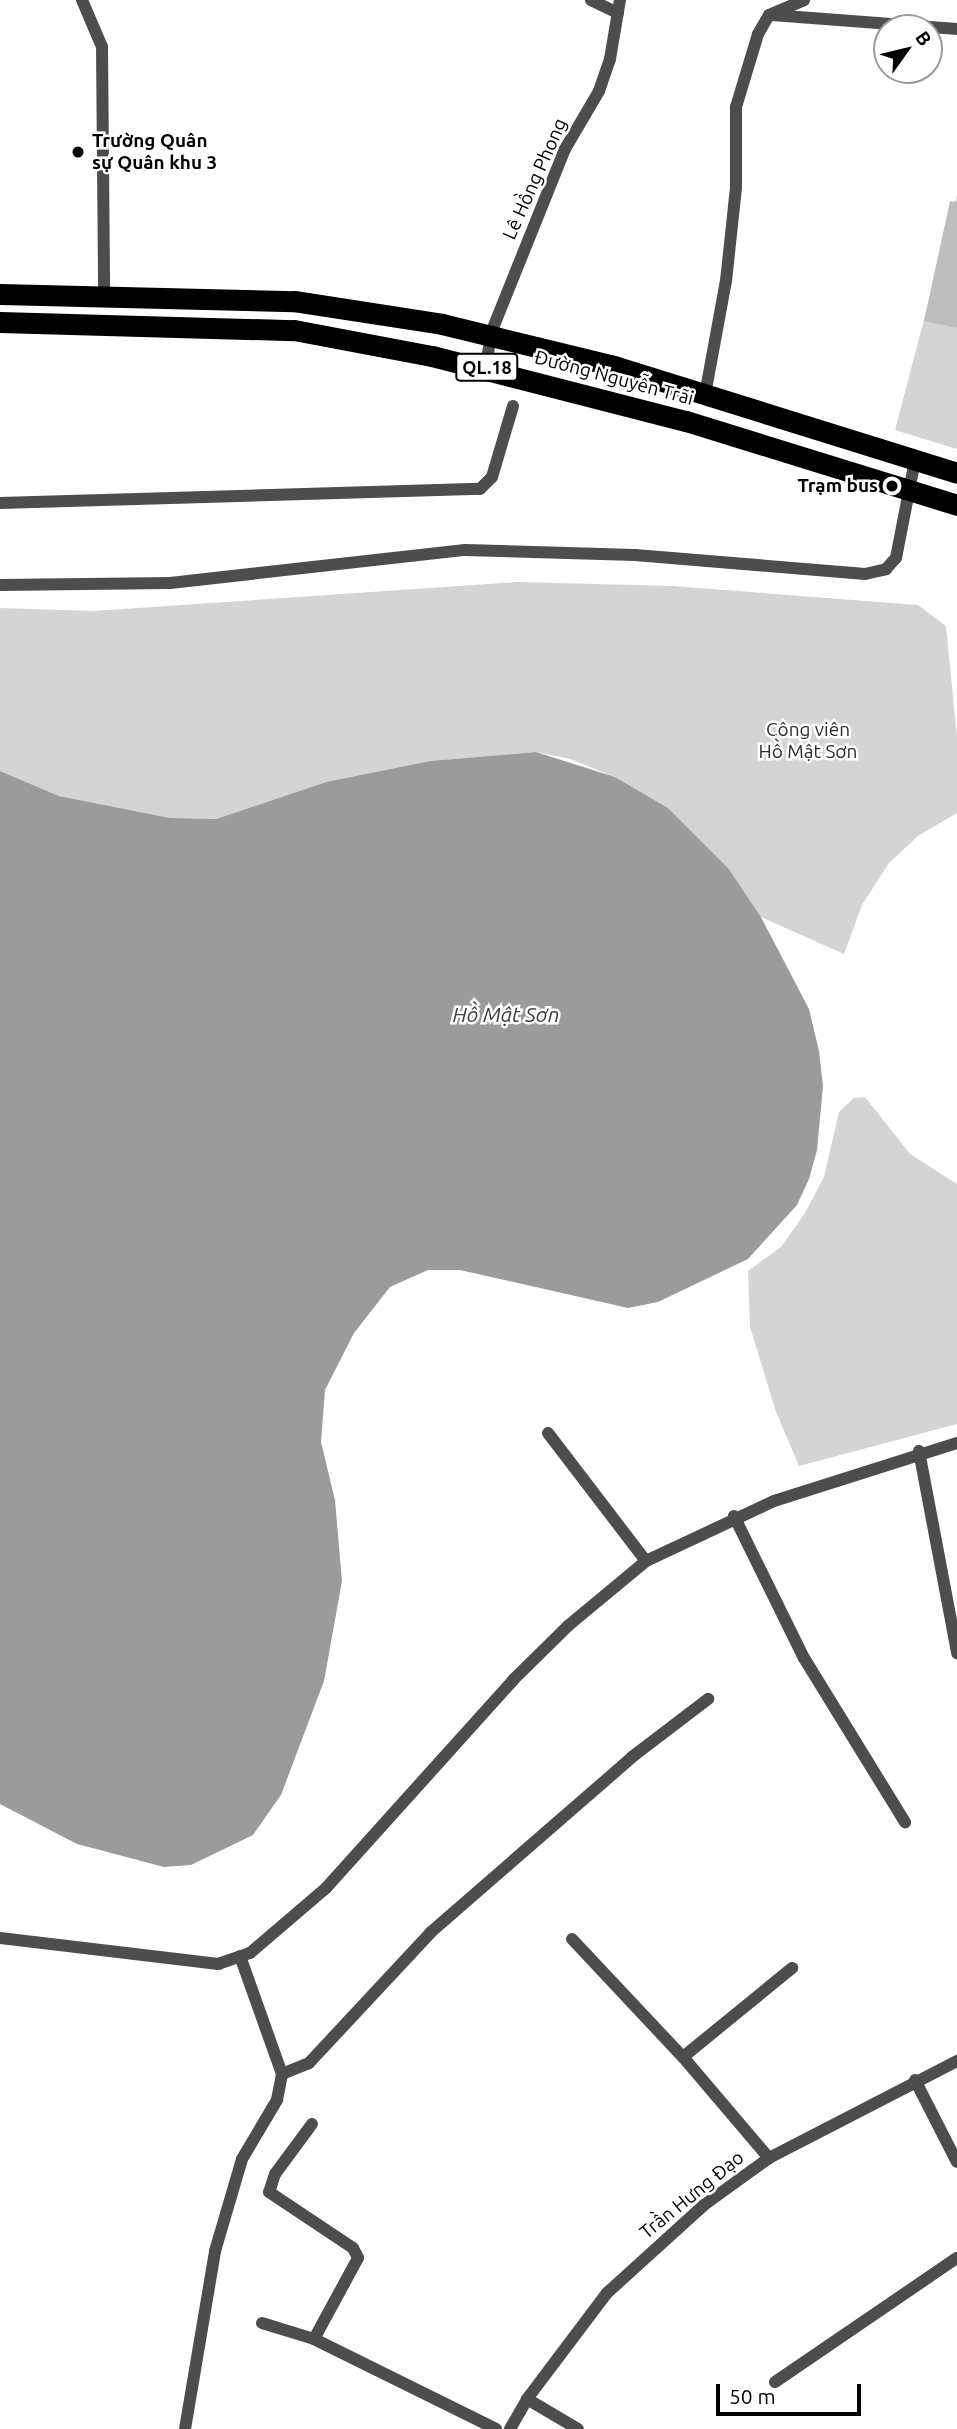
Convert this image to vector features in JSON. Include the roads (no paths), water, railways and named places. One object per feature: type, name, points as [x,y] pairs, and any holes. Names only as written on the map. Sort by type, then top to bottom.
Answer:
[{"type":"highway","name":"Đường Nguyễn Trãi","points":[[0,294],[294,301],[491,334],[705,395],[957,473]]},
{"type":"highway","name":"Đường Nguyễn Trãi","points":[[0,322],[294,330],[486,366],[686,421],[957,505]]},
{"type":"street","points":[[82,0],[102,47],[104,295]]},
{"type":"street","points":[[591,0],[619,7]]},
{"type":"street","points":[[705,395],[726,281],[736,187],[736,107],[758,34],[769,15],[787,3],[804,0]]},
{"type":"street","name":"Lê Hồng Phong","points":[[486,366],[491,334],[565,149],[599,91],[619,7]]},
{"type":"street","points":[[769,15],[957,29]]},
{"type":"street","points":[[0,503],[480,489],[492,477],[513,406]]},
{"type":"street","points":[[0,585],[170,583],[465,551],[635,555],[865,574],[886,569],[896,558],[915,460]]},
{"type":"street","points":[[548,1433],[646,1561]]},
{"type":"street","points":[[0,1938],[158,1960],[218,1964],[240,1956],[273,1936],[326,1888],[513,1680],[569,1625],[646,1561],[734,1516],[919,1451],[957,1443]]},
{"type":"street","points":[[919,1451],[957,1653]]},
{"type":"street","points":[[734,1516],[804,1658],[905,1822]]},
{"type":"street","points":[[282,2074],[309,2063],[430,1932],[632,1758],[708,1699]]},
{"type":"street","points":[[572,1939],[683,2057],[769,2158]]},
{"type":"street","points":[[185,2429],[215,2251],[242,2159],[277,2100],[282,2074],[240,1956]]},
{"type":"street","points":[[683,2057],[792,1968]]},
{"type":"street","name":"Trần Hưng Đạo","points":[[510,2429],[527,2399],[607,2293],[704,2205],[769,2158],[915,2080],[957,2061]]},
{"type":"street","points":[[915,2080],[957,2162]]},
{"type":"street","points":[[312,2124],[275,2174],[269,2192],[353,2248],[358,2258],[314,2339]]},
{"type":"street","points":[[775,2382],[957,2258]]},
{"type":"street","points":[[262,2323],[314,2339],[496,2429]]},
{"type":"street","points":[[527,2399],[578,2429]]},
{"type":"water","name":"Hồ Mật Sơn","points":[[536,752],[615,777],[668,808],[729,869],[761,917],[809,1009],[819,1051],[823,1086],[817,1150],[809,1179],[797,1205],[748,1259],[658,1302],[628,1308],[460,1270],[428,1270],[390,1287],[354,1333],[325,1390],[321,1442],[335,1500],[342,1581],[324,1681],[281,1795],[253,1835],[191,1865],[164,1867],[77,1844],[0,1804],[0,771],[59,796],[170,818],[216,819],[326,782],[430,761]]},
{"type":"place","name":"Trường Quân sự Quân khu 3","points":[[78,152]]},
{"type":"place","name":"Trạm bus","points":[[892,486]]},
{"type":"park label","name":"Công viên Hồ Mật Sơn","points":[[808,741]]}]
